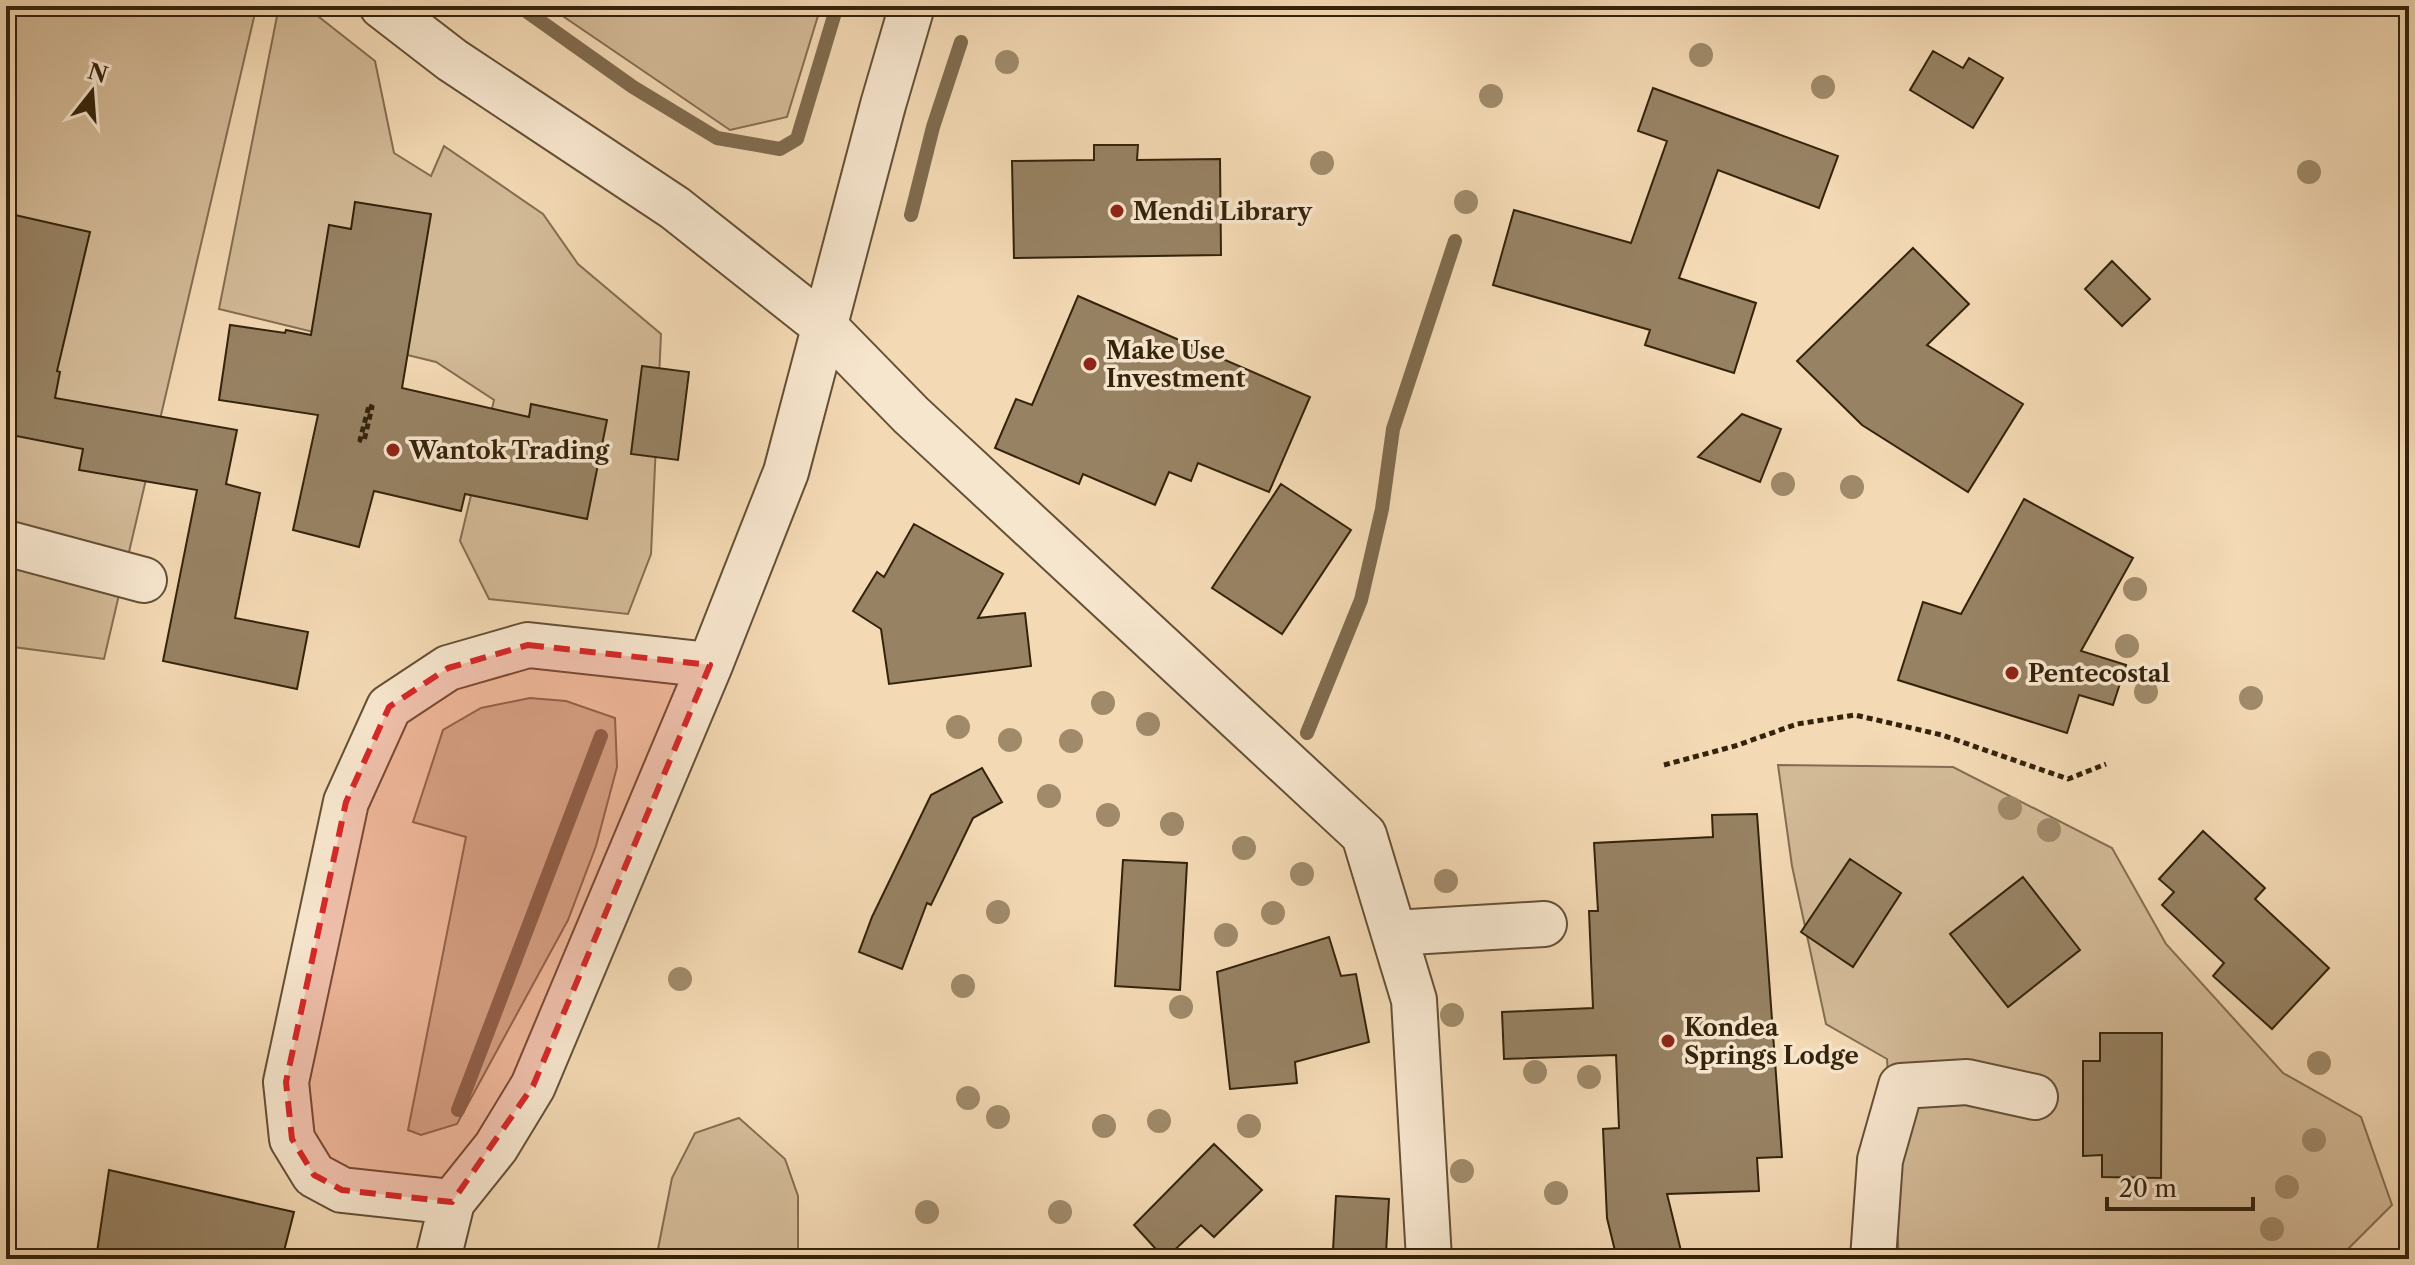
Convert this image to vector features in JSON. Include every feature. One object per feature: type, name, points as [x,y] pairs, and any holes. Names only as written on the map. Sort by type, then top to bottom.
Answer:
[{"type":"street","points":[[382,6],[452,60],[675,208],[824,326],[911,415],[1364,835],[1414,1000],[1429,1259]]},
{"type":"street","points":[[438,1259],[452,1202],[496,1147],[533,1086],[710,665],[786,472],[912,6]]},
{"type":"street","points":[[6,543],[144,580]]},
{"type":"street","points":[[452,1202],[342,1190],[314,1175],[292,1139],[286,1082],[346,802],[389,707],[448,668],[528,645],[710,665]]},
{"type":"street","points":[[1394,933],[1544,924]]},
{"type":"street","points":[[1873,1259],[1880,1160],[1901,1086],[1967,1082],[2035,1097]]},
{"type":"path","points":[[369,406],[372,407],[364,441],[360,440],[369,406]]},
{"type":"path","points":[[1664,765],[1735,746],[1797,724],[1855,715],[1942,735],[2068,779],[2106,764]]},
{"type":"highlighted area","points":[[528,645],[710,665],[533,1086],[452,1202],[342,1190],[314,1175],[292,1139],[286,1082],[346,802],[389,707],[448,668]]},
{"type":"shaded area","points":[[6,6],[245,6],[255,13],[104,659],[6,646]]},
{"type":"shaded area","points":[[279,6],[305,6],[375,61],[394,153],[431,176],[444,146],[543,214],[578,264],[661,334],[651,554],[628,614],[489,599],[460,541],[494,400],[436,362],[219,309]]},
{"type":"shaded area","points":[[548,6],[821,6],[787,117],[730,130]]},
{"type":"shaded area","points":[[530,698],[566,701],[615,718],[617,767],[596,846],[568,920],[457,1124],[421,1135],[408,1130],[466,837],[413,822],[443,730],[481,708]]},
{"type":"shaded area","points":[[1778,765],[1953,767],[2112,848],[2166,944],[2283,1073],[2361,1117],[2392,1205],[2338,1259],[1899,1259],[1887,1059],[1826,1024],[1792,866]]},
{"type":"shaded area","points":[[739,1118],[785,1159],[798,1196],[798,1253],[795,1259],[656,1259],[672,1178],[695,1133]]},
{"type":"building","points":[[1933,51],[1963,68],[1969,58],[2003,78],[1973,128],[1910,90]]},
{"type":"building","points":[[1653,88],[1838,156],[1819,208],[1718,170],[1679,278],[1756,303],[1734,373],[1645,345],[1650,330],[1493,285],[1514,210],[1631,243],[1667,141],[1638,131]]},
{"type":"building","name":"Mendi Library","points":[[1094,145],[1138,145],[1137,160],[1220,159],[1221,255],[1014,258],[1012,161],[1094,160]]},
{"type":"building","points":[[355,202],[431,214],[402,388],[529,417],[531,404],[607,420],[587,519],[465,494],[461,511],[374,491],[359,547],[293,530],[318,415],[219,400],[230,325],[311,335],[329,225],[351,229]]},
{"type":"building","points":[[6,213],[90,232],[57,371],[60,372],[55,398],[237,430],[226,484],[260,493],[235,618],[308,632],[297,689],[163,661],[197,490],[79,470],[83,449],[6,434]]},
{"type":"building","points":[[1913,248],[1969,304],[1927,345],[2023,404],[1968,492],[1862,425],[1797,361]]},
{"type":"building","points":[[2112,261],[2150,299],[2122,326],[2085,289]]},
{"type":"building","points":[[1078,296],[1310,397],[1269,492],[1198,463],[1191,481],[1169,472],[1155,505],[1083,474],[1079,484],[995,448],[1016,399],[1032,405]]},
{"type":"building","points":[[642,366],[689,372],[678,460],[631,454]]},
{"type":"building","points":[[1742,414],[1781,429],[1760,482],[1698,457]]},
{"type":"building","points":[[1281,484],[1351,530],[1282,634],[1212,588]]},
{"type":"building","points":[[2024,499],[2133,558],[2081,651],[2126,665],[2113,705],[2079,695],[2067,733],[1898,680],[1923,602],[1961,614]]},
{"type":"building","points":[[914,524],[1003,574],[978,618],[1025,613],[1031,666],[889,684],[881,629],[853,611],[877,572],[884,577]]},
{"type":"building","points":[[982,768],[1002,802],[973,818],[931,905],[927,903],[902,969],[859,952],[872,917],[931,795]]},
{"type":"building","points":[[1757,814],[1782,1157],[1757,1158],[1759,1191],[1667,1194],[1683,1259],[1617,1259],[1607,1218],[1603,1129],[1619,1128],[1616,1055],[1504,1059],[1502,1012],[1593,1008],[1589,911],[1598,911],[1594,843],[1713,837],[1712,815]]},
{"type":"building","points":[[2203,831],[2265,888],[2255,899],[2329,968],[2272,1029],[2213,976],[2224,963],[2162,905],[2174,892],[2159,879]]},
{"type":"building","points":[[1850,859],[1901,893],[1853,967],[1801,932]]},
{"type":"building","points":[[1123,860],[1187,863],[1180,990],[1115,986]]},
{"type":"building","points":[[2023,877],[2080,950],[2008,1007],[1950,934]]},
{"type":"building","points":[[1329,937],[1341,976],[1356,974],[1369,1042],[1295,1062],[1297,1083],[1230,1089],[1217,972]]},
{"type":"building","points":[[2100,1033],[2162,1033],[2161,1178],[2102,1177],[2102,1155],[2083,1156],[2083,1061],[2100,1061]]},
{"type":"building","points":[[1214,1144],[1262,1190],[1214,1237],[1201,1225],[1165,1259],[1134,1225]]},
{"type":"building","points":[[109,1170],[294,1212],[282,1259],[96,1259]]},
{"type":"building","points":[[1336,1196],[1389,1199],[1386,1253],[1333,1250]]},
{"type":"waterway","points":[[519,6],[633,87],[717,138],[780,149],[797,139],[837,6]]},
{"type":"waterway","points":[[911,215],[933,127],[961,42]]},
{"type":"waterway","points":[[1307,733],[1361,600],[1382,509],[1393,429],[1455,241]]},
{"type":"waterway","points":[[458,1110],[601,736]]},
{"type":"place","name":"Mendi Library","points":[[1117,211]]},
{"type":"place","name":"Make Use Investment","points":[[1090,364]]},
{"type":"place","name":"Wantok Trading","points":[[393,450]]},
{"type":"place","name":"Pentecostal","points":[[2012,673]]},
{"type":"place","name":"Kondea Springs Lodge","points":[[1668,1041]]}]
